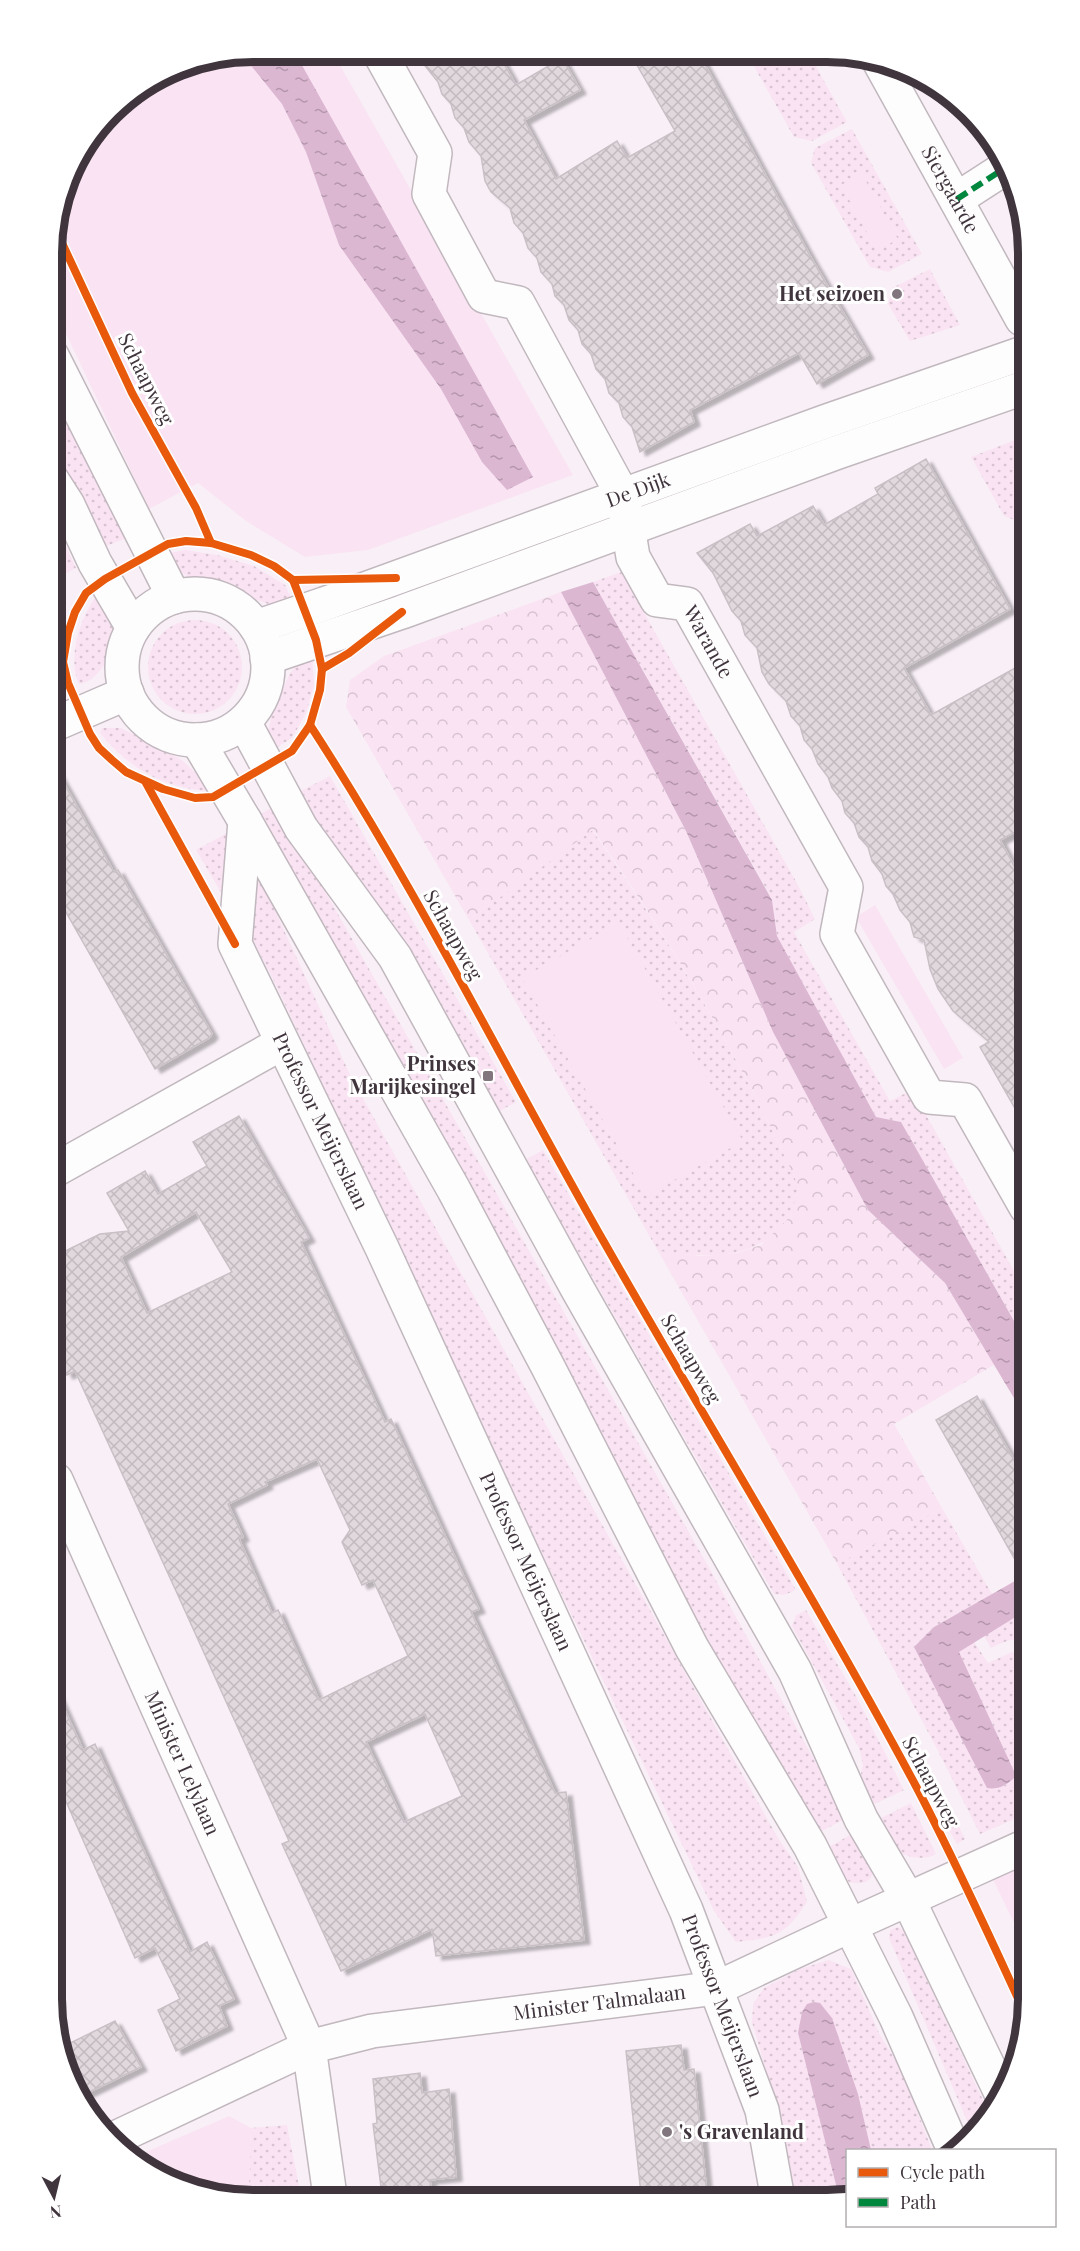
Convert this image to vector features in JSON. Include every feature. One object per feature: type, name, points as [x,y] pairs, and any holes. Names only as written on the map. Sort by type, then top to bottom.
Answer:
[{"type":"street","name":"Warande","points":[[385,62],[435,153],[429,194],[484,296],[518,303],[623,496],[633,557],[657,600],[687,604],[846,887],[837,934],[929,1097],[965,1100],[1018,1193]]},
{"type":"street","name":"Siergaarde","points":[[885,71],[1018,312]]},
{"type":"street","points":[[957,199],[1000,171]]},
{"type":"street","name":"De Dijk","points":[[256,627],[827,421],[1018,355]]},
{"type":"street","points":[[62,376],[174,597]]},
{"type":"street","name":"De Dijk","points":[[267,658],[402,612],[838,452],[1018,390]]},
{"type":"street","points":[[62,503],[133,628]]},
{"type":"street","points":[[189,594],[205,595],[220,598],[234,605],[256,627],[265,647],[268,672],[266,686],[253,711],[244,722],[222,735],[196,740],[171,736],[160,731],[140,715],[127,693],[123,680],[123,660],[127,640],[133,628],[151,609],[174,597],[189,594]]},
{"type":"street","points":[[62,721],[127,693]]},
{"type":"street","points":[[244,722],[301,828],[395,957],[571,1278],[795,1671],[861,1820],[908,1899],[997,2086]]},
{"type":"street","points":[[196,740],[245,821],[454,1190],[547,1365],[692,1648],[810,1846],[896,2017],[951,2144]]},
{"type":"street","name":"Professor Meijerslaan","points":[[245,821],[235,944],[392,1269],[681,1899],[762,2110],[776,2190]]},
{"type":"street","points":[[62,1166],[282,1043]]},
{"type":"street","name":"Minister Lelylaan","points":[[62,1493],[309,2047]]},
{"type":"street","name":"Minister Talmalaan","points":[[121,2136],[309,2047],[372,2031],[717,1988],[851,1924],[1018,1850]]},
{"type":"street","points":[[309,2047],[329,2190]]},
{"type":"green space","points":[[338,62],[573,475],[368,550],[305,557],[246,521],[198,483],[149,509],[62,325],[63,228],[68,203],[81,168],[101,136],[127,109],[168,81],[203,68],[228,63]]},
{"type":"green space","points":[[752,62],[813,62],[847,122],[812,141],[794,137]]},
{"type":"green space","points":[[852,129],[922,254],[888,272],[870,267],[811,163],[815,148]]},
{"type":"green space","points":[[862,174],[898,239],[877,251],[841,185]]},
{"type":"green space","points":[[930,269],[960,325],[910,341],[888,304],[892,288]]},
{"type":"green space","points":[[62,404],[129,537],[99,549],[62,483]]},
{"type":"green space","points":[[1018,439],[1018,521],[1004,516],[971,457]]},
{"type":"green space","points":[[62,538],[76,568],[62,575]]},
{"type":"green space","points":[[185,550],[217,555],[254,566],[285,585],[294,603],[274,606],[257,600],[238,589],[215,582],[192,579],[177,570],[165,554]]},
{"type":"green space","points":[[621,572],[815,919],[794,932],[890,1101],[912,1090],[1018,1278],[1018,1328],[901,1122],[876,1117],[777,936],[772,899],[593,582]]},
{"type":"green space","points":[[561,592],[686,831],[773,1032],[868,1210],[945,1283],[994,1365],[894,1424],[942,1508],[837,1564],[658,1251],[701,1256],[737,1253],[761,1245],[790,1217],[799,1187],[754,1094],[705,1004],[623,873],[593,830],[469,920],[346,707],[350,680],[384,656]]},
{"type":"green space","points":[[97,595],[114,624],[112,651],[94,677],[79,684],[74,662],[77,638],[85,614]]},
{"type":"green space","points":[[195,620],[213,624],[228,634],[238,649],[242,667],[238,685],[228,700],[213,710],[195,714],[177,710],[162,700],[152,685],[148,667],[152,649],[162,634],[177,624]]},
{"type":"green space","points":[[312,655],[314,685],[306,713],[292,738],[271,751],[267,735],[272,714],[290,673],[301,660]]},
{"type":"green space","points":[[102,728],[121,728],[170,753],[183,761],[211,788],[208,791],[191,789],[148,774],[111,746],[100,733]]},
{"type":"green space","points":[[330,776],[516,1102],[498,1112],[295,794]]},
{"type":"green space","points":[[276,805],[707,1564],[846,1818],[813,1836],[254,818]]},
{"type":"green space","points":[[592,830],[650,916],[704,1004],[754,1093],[799,1187],[789,1218],[762,1243],[746,1250],[712,1255],[658,1251],[469,920]]},
{"type":"green space","points":[[229,832],[223,894],[222,894],[196,850]]},
{"type":"green space","points":[[252,860],[352,1079],[778,1838],[798,1867],[807,1902],[785,1929],[770,1937],[736,1942],[714,1911],[502,1470],[277,987],[247,928]]},
{"type":"green space","points":[[875,905],[963,1058],[944,1069],[856,917]]},
{"type":"green space","points":[[619,923],[743,1141],[646,1196],[522,978]]},
{"type":"green space","points":[[543,1150],[796,1590],[784,1595],[774,1594],[525,1160]]},
{"type":"green space","points":[[942,1508],[992,1594],[934,1627],[914,1647],[994,1789],[1008,1784],[1014,1778],[1014,1771],[959,1652],[974,1642],[988,1663],[1012,1652],[1018,1653],[1018,1817],[980,1834],[935,1745],[837,1564]]},
{"type":"green space","points":[[806,1610],[857,1698],[904,1790],[866,1808],[860,1778],[863,1765],[859,1748],[792,1626],[796,1615]]},
{"type":"green space","points":[[1018,1615],[1018,1640],[991,1648],[984,1636]]},
{"type":"green space","points":[[940,1788],[965,1839],[957,1844],[928,1793]]},
{"type":"green space","points":[[911,1803],[936,1854],[915,1858],[904,1855],[889,1843],[873,1822]]},
{"type":"green space","points":[[856,1832],[873,1870],[870,1879],[861,1883],[842,1878],[821,1851]]},
{"type":"green space","points":[[1018,1850],[1018,1931],[986,1865]]},
{"type":"green space","points":[[898,1927],[904,1931],[985,2105],[969,2126],[889,1938],[890,1930]]},
{"type":"green space","points":[[829,1960],[851,1969],[880,2035],[901,2069],[932,2149],[871,2149],[858,2094],[798,2033],[837,2189],[792,2190],[770,2084],[752,2022],[753,2004],[764,1988],[800,1969]]},
{"type":"green space","points":[[229,2116],[251,2128],[249,2184],[242,2189],[216,2186],[191,2179],[168,2170],[142,2153]]},
{"type":"green space","points":[[287,2125],[300,2190],[242,2189],[249,2184],[251,2128]]},
{"type":"water","points":[[248,62],[300,62],[533,477],[507,490],[482,462],[441,389],[339,245],[306,152],[282,104]]},
{"type":"water","points":[[593,582],[772,900],[777,936],[876,1117],[901,1122],[1018,1328],[1018,1405],[945,1283],[868,1210],[773,1032],[686,831],[561,592]]},
{"type":"water","points":[[1018,1579],[1018,1616],[959,1652],[1014,1771],[1014,1778],[999,1788],[987,1788],[914,1647],[934,1627]]},
{"type":"water","points":[[820,2003],[832,2018],[858,2094],[871,2149],[846,2149],[846,2188],[837,2189],[798,2033],[802,2012],[807,2004]]},
{"type":"building","points":[[422,62],[503,62],[516,85],[555,62],[564,62],[580,90],[524,120],[556,179],[617,141],[627,158],[675,131],[635,62],[703,62],[814,263],[868,355],[817,384],[799,353],[690,410],[694,422],[640,452],[632,427],[623,417],[619,403],[609,393],[605,379],[596,369],[591,354],[582,344],[578,330],[569,320],[564,305],[555,296],[552,284],[541,272],[537,258],[528,248],[523,233],[514,223],[510,208],[491,192],[485,181],[481,156],[469,142],[464,128],[455,118],[451,104],[442,94],[438,82]]},
{"type":"building","points":[[926,459],[1010,609],[904,668],[931,715],[1018,666],[1018,830],[1000,840],[1018,873],[1018,1114],[980,1047],[989,1042],[953,1011],[938,989],[930,969],[924,940],[914,937],[910,922],[886,886],[882,874],[872,861],[868,847],[859,837],[854,823],[845,813],[842,801],[818,764],[812,749],[804,740],[800,726],[791,716],[786,701],[769,684],[762,672],[757,648],[745,635],[741,621],[732,611],[713,573],[697,553],[750,524],[757,536],[813,506],[824,525],[878,494],[875,488]]},
{"type":"building","points":[[62,780],[114,872],[118,870],[212,1034],[209,1038],[155,1069],[62,905]]},
{"type":"building","points":[[239,1116],[309,1238],[301,1242],[385,1422],[391,1419],[479,1609],[471,1612],[555,1793],[566,1792],[584,1940],[436,1956],[432,1929],[341,1971],[282,1844],[289,1841],[75,1371],[67,1375],[62,1364],[62,1253],[100,1234],[129,1231],[107,1193],[145,1171],[158,1194],[207,1166],[193,1142]],"holes":[[[196,1212],[232,1272],[147,1313],[121,1257]],[[317,1459],[350,1530],[342,1542],[362,1585],[373,1580],[408,1656],[319,1700],[278,1610],[272,1613],[239,1539],[243,1537],[228,1504],[267,1485],[265,1482]],[[425,1714],[462,1796],[404,1822],[366,1742]]]},
{"type":"building","points":[[977,1396],[1018,1467],[1018,1565],[936,1420]]},
{"type":"building","points":[[62,1704],[83,1750],[95,1744],[190,1952],[207,1942],[234,1999],[219,2006],[227,2026],[176,2051],[158,2010],[180,1999],[155,1948],[135,1958],[62,1792]]},
{"type":"building","points":[[115,2021],[141,2067],[87,2093],[67,2044]]},
{"type":"building","name":"'s Gravenland","points":[[681,2045],[684,2070],[694,2069],[707,2190],[641,2190],[626,2051]]},
{"type":"building","points":[[420,2073],[422,2093],[449,2089],[456,2177],[430,2180],[431,2190],[381,2190],[373,2124],[377,2123],[373,2079]]},
{"type":"marked path","points":[[957,199],[1000,171]]},
{"type":"cycle path","name":"Schaapweg","points":[[62,243],[132,393],[196,508],[211,543]]},
{"type":"cycle path","points":[[186,541],[211,543],[251,555],[274,566],[293,580],[316,640],[322,669],[320,690],[310,725],[292,751],[213,797],[195,798],[163,789],[126,772],[112,760],[99,748],[90,734],[68,683],[63,662],[68,633],[75,612],[86,593],[105,579],[168,544],[186,541]]},
{"type":"cycle path","points":[[293,580],[396,578]]},
{"type":"cycle path","points":[[322,669],[349,653],[402,612]]},
{"type":"cycle path","name":"Schaapweg","points":[[310,725],[425,916],[604,1242],[803,1583],[880,1721],[947,1846],[1018,1999]]},
{"type":"cycle path","points":[[146,783],[235,944]]},
{"type":"place","name":"Het seizoen","points":[[897,294]]},
{"type":"place","name":"Prinses Marijkesingel","points":[[488,1076]]},
{"type":"place","name":"'s Gravenland","points":[[667,2132]]}]
